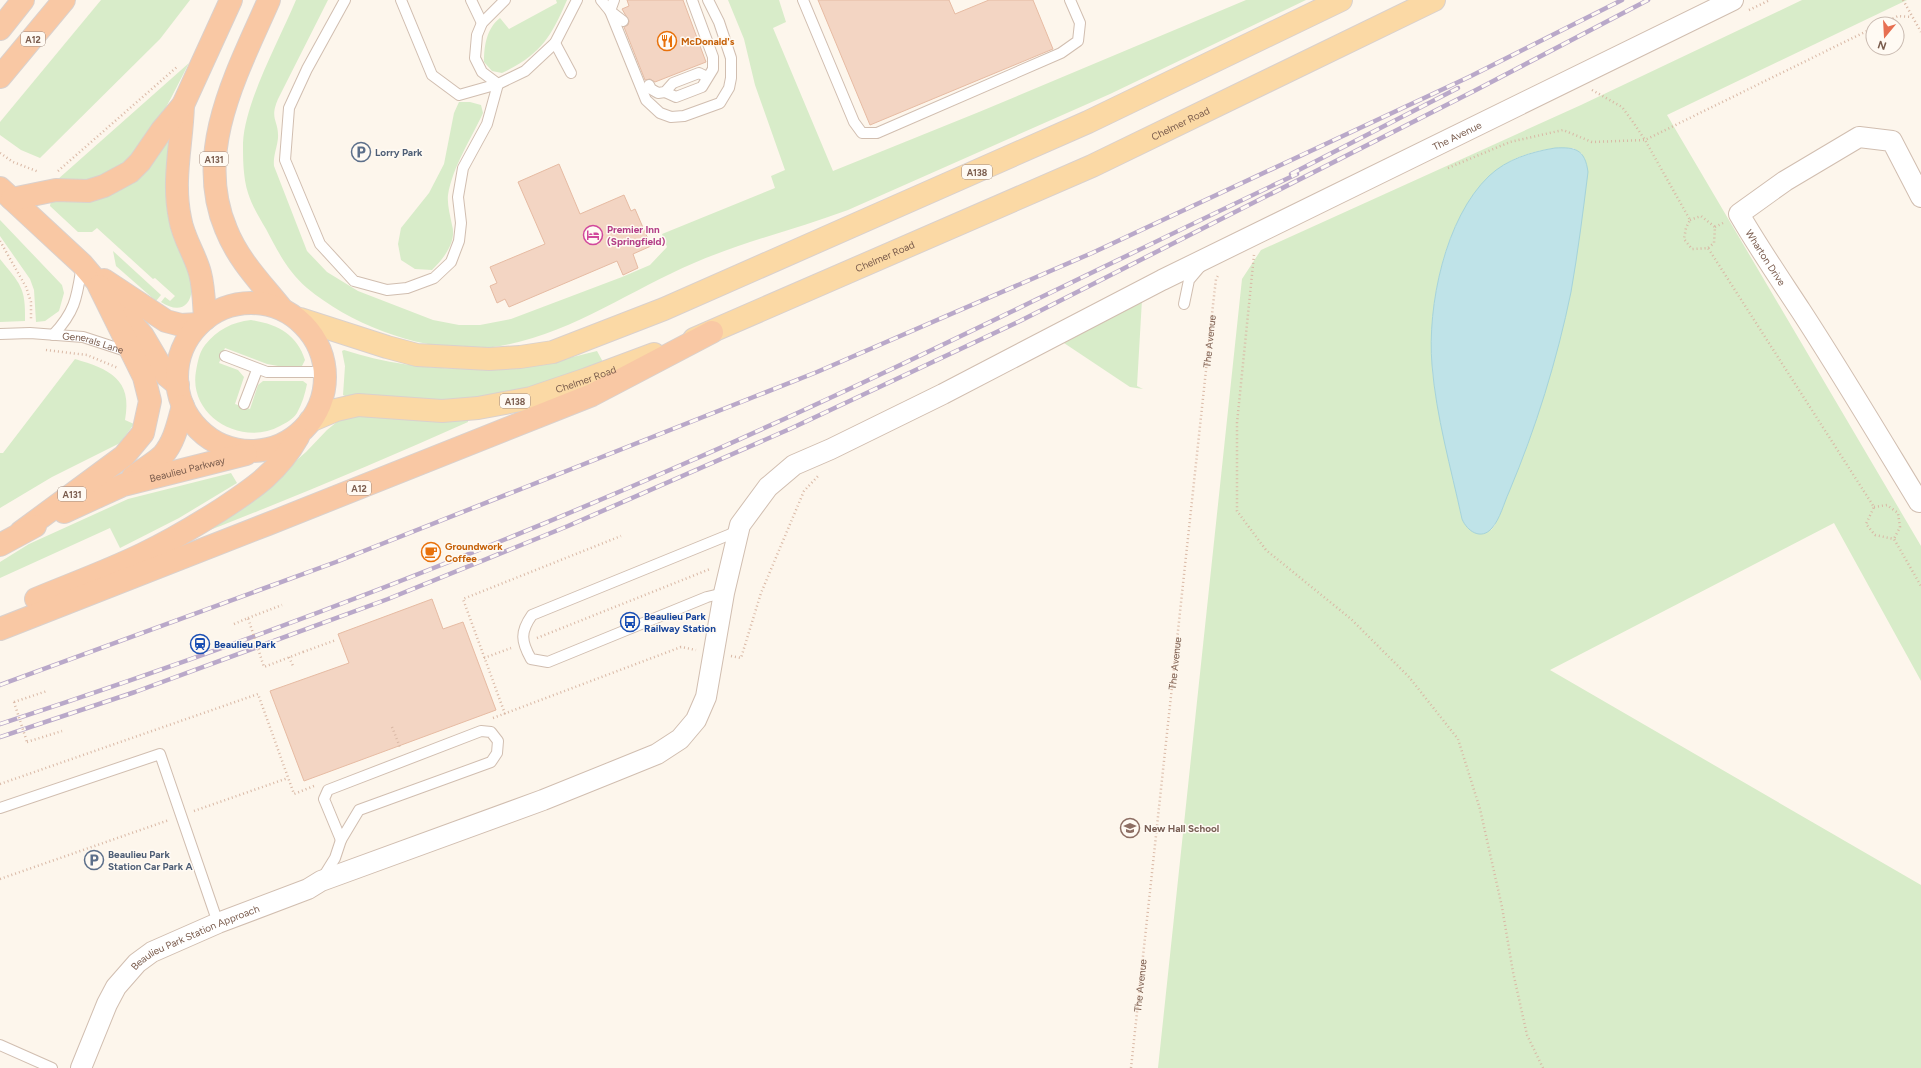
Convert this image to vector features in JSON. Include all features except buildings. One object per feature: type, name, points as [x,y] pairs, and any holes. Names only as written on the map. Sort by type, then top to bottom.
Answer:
[{"type":"highway","points":[[0,30],[23,0]]},
{"type":"highway","name":"A12","points":[[0,77],[64,0]]},
{"type":"highway","name":"A131","points":[[6,194],[56,190],[88,191],[116,181],[130,172],[140,162],[162,130],[184,105],[231,0]]},
{"type":"highway","name":"A131","points":[[269,0],[229,93],[221,118],[216,141],[214,172],[219,208],[226,229],[236,250],[248,268],[291,314]]},
{"type":"highway","name":"A131","points":[[6,194],[82,264],[166,321],[181,325],[202,322],[204,297],[200,272],[180,220],[176,194],[176,171],[182,135],[184,105]]},
{"type":"highway","name":"A131","points":[[82,264],[99,286],[143,336],[166,375],[178,384]]},
{"type":"highway","name":"A131","points":[[21,532],[124,456],[144,433],[150,401],[144,377],[126,361],[99,286]]},
{"type":"highway","points":[[0,614],[143,554],[201,523],[253,488],[274,471],[290,452],[305,428],[322,393],[323,372],[315,342],[291,314],[259,302],[230,307],[202,322],[190,336],[180,356],[178,384],[183,406],[192,421],[210,439],[230,448],[251,452]]},
{"type":"highway","name":"A12","points":[[0,629],[592,395],[712,332]]},
{"type":"highway","name":"Beaulieu Parkway","points":[[0,545],[21,532],[123,484],[162,456],[174,437],[183,406]]},
{"type":"highway","name":"Beaulieu Parkway","points":[[123,484],[282,445],[305,428]]},
{"type":"main road","name":"A138","points":[[291,314],[387,348],[417,354],[488,359],[553,352],[664,309],[1088,122],[1341,0]]},
{"type":"main road","name":"Chelmer Road","points":[[305,428],[336,410],[358,404],[442,411],[478,408],[531,398],[588,380],[712,332],[1092,166],[1434,0]]},
{"type":"street","name":"The Avenue","points":[[1213,266],[1733,0]]},
{"type":"street","name":"Wharton Drive","points":[[1920,503],[1864,411],[1762,253],[1739,214],[1785,182],[1859,137],[1892,142],[1921,197]]},
{"type":"street","points":[[740,525],[768,487],[794,465],[831,449],[943,394],[1155,283],[1213,266]]},
{"type":"street","name":"Beaulieu Park Station Approach","points":[[81,1068],[106,1004],[116,987],[126,974],[152,952],[218,923],[308,888],[321,881],[543,800],[657,754],[680,739],[696,720],[706,697],[724,593],[740,525]]},
{"type":"lane","points":[[345,0],[307,69],[289,108],[286,160],[320,244],[354,281],[388,290],[407,288],[434,278],[451,262],[459,241],[461,223],[458,197],[463,168],[487,124],[498,84]]},
{"type":"lane","points":[[401,0],[432,75],[459,95],[498,84],[526,71],[555,43],[577,0]]},
{"type":"lane","points":[[498,84],[482,72],[475,58],[477,35],[482,23],[505,0]]},
{"type":"lane","points":[[601,0],[610,11],[623,21]]},
{"type":"lane","points":[[614,0],[610,11],[646,100],[660,112],[671,117],[684,116],[720,103],[729,88],[731,78],[731,58],[719,22],[708,0]]},
{"type":"lane","points":[[649,85],[651,90],[658,93],[665,92],[676,97],[702,87],[713,69],[714,57],[692,0]]},
{"type":"lane","points":[[803,0],[854,122],[862,133],[877,133],[1061,53],[1078,41],[1080,23],[1070,0]]},
{"type":"lane","points":[[473,1],[482,23]]},
{"type":"lane","points":[[555,43],[571,73]]},
{"type":"lane","name":"Generals Lane","points":[[53,335],[67,320],[73,309],[82,264]]},
{"type":"lane","name":"The Avenue","points":[[1184,304],[1189,280],[1213,266]]},
{"type":"lane","name":"Generals Lane","points":[[0,334],[30,333],[83,338],[126,361]]},
{"type":"lane","points":[[225,356],[257,370],[267,372],[323,372]]},
{"type":"lane","points":[[244,404],[257,370]]},
{"type":"lane","points":[[724,593],[707,597],[548,662],[531,659],[523,644],[524,626],[532,615],[731,534],[740,525]]},
{"type":"lane","points":[[321,881],[334,858],[341,840],[359,810],[491,762],[497,753],[498,741],[491,732],[481,731],[328,790],[324,800],[341,840]]},
{"type":"lane","points":[[0,808],[160,754],[218,923]]},
{"type":"lane","points":[[0,1046],[52,1068]]},
{"type":"path","points":[[1903,0],[1921,32]]},
{"type":"path","points":[[1905,16],[1913,17]]},
{"type":"path","points":[[1448,168],[1510,142],[1563,130],[1592,142],[1646,140],[1865,32]]},
{"type":"path","points":[[53,175],[183,62]]},
{"type":"path","points":[[1587,86],[1622,107],[1646,140],[1690,220]]},
{"type":"path","points":[[0,153],[13,162],[42,173]]},
{"type":"path","points":[[1701,216],[1715,227],[1714,242],[1708,248],[1692,249],[1684,239],[1686,228],[1690,220],[1701,216]]},
{"type":"path","points":[[0,241],[26,287],[31,302],[31,321]]},
{"type":"path","points":[[1708,248],[1874,507]]},
{"type":"path","points":[[1254,254],[1237,422],[1237,511],[1266,550],[1352,619],[1410,677],[1458,739],[1480,809],[1502,907],[1513,972],[1527,1035],[1543,1068]]},
{"type":"path","name":"The Avenue","points":[[1130,1068],[1216,279],[1213,266]]},
{"type":"path","points":[[45,350],[126,361]]},
{"type":"path","points":[[490,719],[681,648],[714,652],[741,658],[761,593],[804,491],[820,474]]},
{"type":"path","points":[[1874,507],[1886,505],[1898,513],[1900,527],[1894,539]]},
{"type":"path","points":[[1874,507],[1866,524],[1875,535],[1894,539],[1921,586]]},
{"type":"path","points":[[505,714],[463,599],[621,536]]},
{"type":"path","points":[[484,658],[523,644],[731,561]]},
{"type":"path","points":[[234,624],[282,605]]},
{"type":"path","points":[[248,618],[264,667],[336,640]]},
{"type":"path","points":[[289,657],[292,666]]},
{"type":"path","points":[[47,691],[14,702],[27,742],[62,731]]},
{"type":"path","points":[[0,784],[258,694],[294,794],[315,786]]},
{"type":"path","points":[[392,727],[402,753]]},
{"type":"path","points":[[0,879],[288,778]]},
{"type":"green space","points":[[101,0],[190,0],[160,39],[40,158],[21,150],[0,135],[0,122]]},
{"type":"green space","points":[[296,0],[328,0],[278,99],[274,111],[278,138],[274,166],[307,251],[327,272],[358,291],[433,320],[459,325],[480,325],[511,319],[650,265],[667,247],[662,234],[775,188],[771,176],[785,170],[755,85],[744,39],[728,0],[779,0],[786,22],[773,28],[833,171],[979,112],[1246,0],[1306,0],[1110,94],[848,210],[713,255],[670,274],[576,322],[551,332],[500,346],[475,348],[450,347],[424,343],[398,336],[349,316],[327,303],[307,288],[294,275],[279,253],[256,211],[246,187],[244,174],[243,143],[245,126],[256,90]]},
{"type":"green space","points":[[556,0],[567,0],[555,25],[543,44],[526,59],[502,73],[492,71],[484,62],[484,56],[487,37],[496,22],[500,18],[509,29],[557,3]]},
{"type":"green space","points":[[1802,0],[1907,0],[1874,16],[1865,16],[1865,20],[1667,115],[1921,546],[1921,681],[1834,523],[1550,670],[1921,885],[1921,1068],[1158,1068],[1242,279],[1261,250],[1581,105]],"holes":[[[1555,148],[1573,148],[1582,154],[1570,293],[1561,334],[1528,443],[1495,525],[1491,530],[1462,519],[1435,389],[1432,339],[1433,313],[1443,260],[1452,234],[1464,210],[1478,189],[1502,166],[1516,158]]]},
{"type":"green space","points":[[189,63],[161,116],[136,151],[122,165],[105,175],[87,181],[57,180]]},
{"type":"green space","points":[[459,102],[470,102],[481,105],[483,113],[458,163],[450,184],[448,202],[453,238],[445,255],[432,270],[415,269],[401,260],[398,244],[401,228],[429,193],[444,164],[454,113]]},
{"type":"green space","points":[[171,132],[192,289],[191,296],[185,305],[177,308],[161,302],[165,297],[170,301],[175,296],[155,278],[153,279],[97,228],[92,232],[78,232],[50,206],[51,201],[78,197]]},
{"type":"green space","points":[[0,220],[62,285],[64,293],[59,311],[45,321],[36,322],[34,290],[30,279],[0,236]]},
{"type":"green space","points":[[113,251],[161,295],[156,301],[116,266]]},
{"type":"green space","points":[[0,259],[17,281],[23,293],[25,321],[0,322]]},
{"type":"green space","points":[[1143,282],[1137,386],[1143,389],[1130,387],[1046,331]]},
{"type":"green space","points":[[251,320],[269,324],[285,332],[297,343],[305,360],[302,366],[278,366],[267,364],[225,348],[219,363],[238,370],[244,377],[235,404],[250,409],[258,385],[263,381],[303,381],[307,384],[297,413],[291,419],[280,426],[265,432],[250,433],[235,430],[221,423],[209,414],[200,402],[196,387],[196,371],[203,348],[215,335],[231,325]]},
{"type":"green space","points":[[344,350],[375,359],[407,365],[439,368],[470,369],[534,364],[597,351],[603,362],[554,380],[503,394],[436,400],[347,397],[343,395],[345,366],[342,351]]},
{"type":"green space","points":[[75,359],[98,367],[116,378],[122,385],[125,395],[127,406],[125,420],[134,424],[120,443],[52,477],[0,508],[0,453],[3,453]]},
{"type":"green space","points":[[359,414],[468,420],[468,422],[262,510],[192,537],[260,492],[306,452],[338,421]]},
{"type":"green space","points":[[231,473],[237,483],[179,518],[120,548],[110,528],[0,578],[0,562],[29,544],[128,499]]},
{"type":"water","points":[[1555,148],[1568,148],[1578,151],[1582,154],[1587,164],[1588,172],[1571,292],[1545,394],[1519,468],[1502,511],[1495,524],[1488,532],[1479,534],[1471,531],[1462,519],[1444,442],[1437,403],[1432,365],[1431,342],[1436,290],[1450,239],[1461,215],[1474,194],[1489,176],[1504,165],[1520,157]]},
{"type":"railway","points":[[0,685],[336,562],[817,372],[1092,253],[1469,77],[1622,0]]},
{"type":"railway","points":[[0,737],[135,692],[388,599],[568,526],[792,428],[1020,321],[1476,90],[1648,0]]},
{"type":"railway","points":[[1291,174],[1458,88]]},
{"type":"railway","points":[[0,724],[174,665],[347,602],[603,499],[842,393],[1297,174]]},
{"type":"place","name":"McDonald's","points":[[667,41]]},
{"type":"place","name":"Lorry Park","points":[[361,152]]},
{"type":"place","name":"Premier Inn (Springfield)","points":[[593,235]]},
{"type":"place","name":"Groundwork Coffee","points":[[431,552]]},
{"type":"place","name":"Beaulieu Park Railway Station","points":[[630,622]]},
{"type":"place","name":"Beaulieu Park","points":[[200,644]]},
{"type":"place","name":"New Hall School","points":[[1130,828]]},
{"type":"place","name":"Beaulieu Park Station Car Park A","points":[[94,860]]}]
